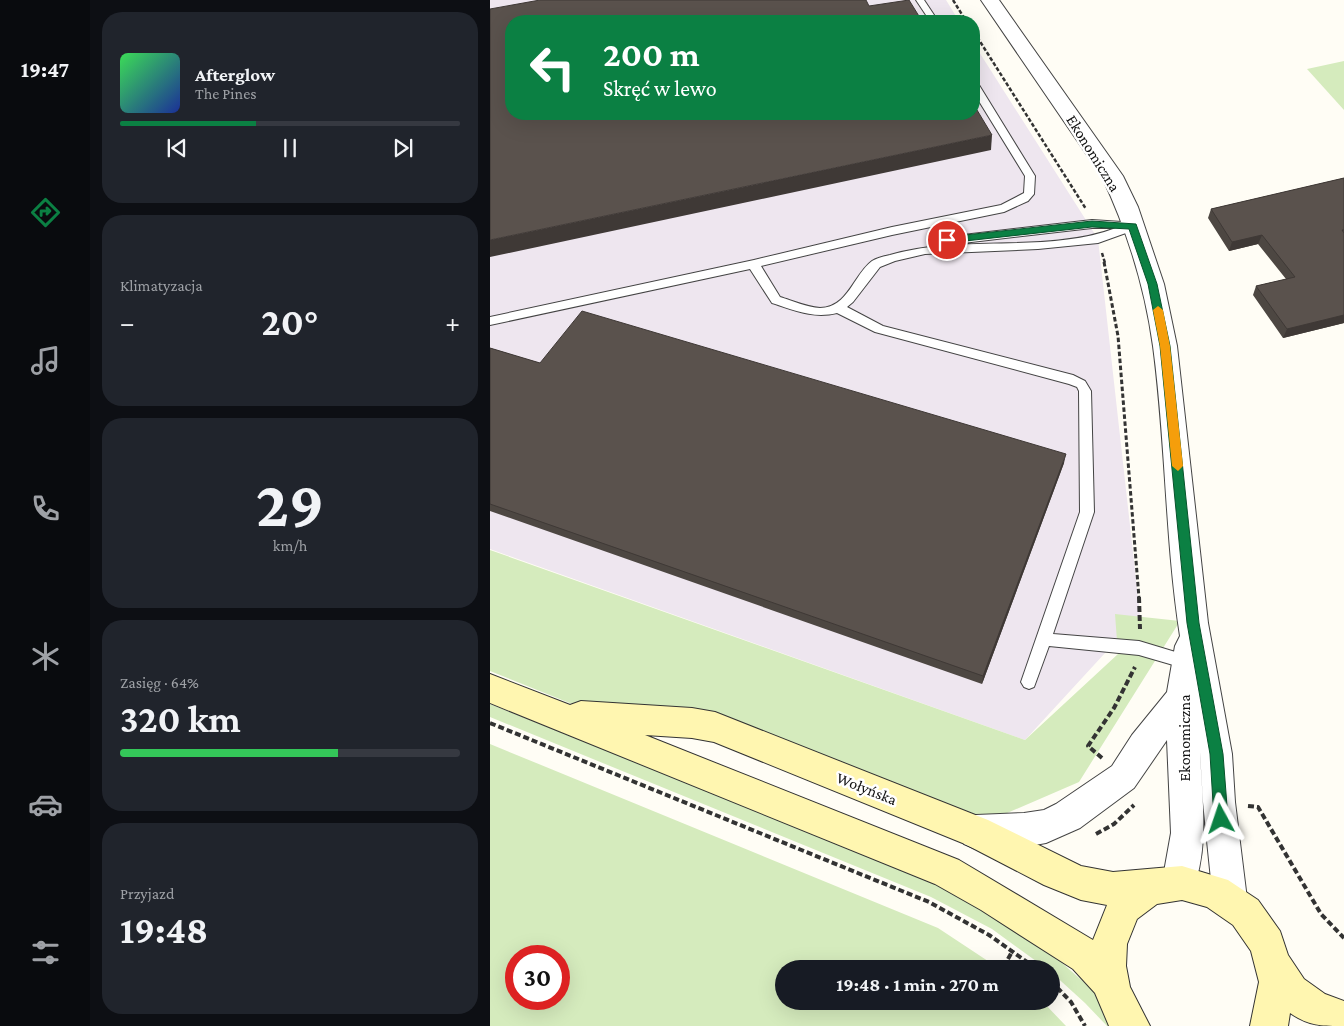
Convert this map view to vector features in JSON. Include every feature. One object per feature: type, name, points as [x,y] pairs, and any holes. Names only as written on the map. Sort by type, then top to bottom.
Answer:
[{"type":"main road","name":"Wołyńska","points":[[490,688],[946,872],[993,898],[1086,956],[1111,984]]},
{"type":"main road","name":"Wołyńska","points":[[557,715],[692,723],[715,728],[976,832],[1056,873],[1081,883],[1112,889],[1174,883]]},
{"type":"main road","points":[[1131,1026],[1115,998],[1111,984],[1108,952],[1116,923],[1132,900],[1143,892],[1174,883],[1210,888],[1241,907],[1259,928],[1269,947],[1275,967],[1278,989],[1275,1010],[1269,1026]]},
{"type":"main road","points":[[1275,967],[1291,992],[1312,1007],[1344,1020]]},
{"type":"street","name":"Ekonomiczna","points":[[990,0],[1084,132],[1112,176],[1126,207],[1152,284],[1165,346],[1193,623],[1216,754],[1219,802],[1230,899]]},
{"type":"street","name":"Ekonomiczna","points":[[1174,883],[1184,869],[1188,832],[1182,698],[1193,623]]},
{"type":"street","points":[[976,832],[1024,830],[1046,826],[1068,816],[1123,777],[1143,746],[1182,698]]},
{"type":"lane","points":[[920,0],[930,15]]},
{"type":"lane","points":[[490,321],[754,264],[892,231],[1004,208],[1024,199],[1029,194],[1030,176],[980,95]]},
{"type":"lane","points":[[754,264],[757,272],[776,300],[811,311],[823,312],[838,308],[856,292],[876,264],[925,250],[947,240],[1092,224],[1133,226]]},
{"type":"lane","points":[[925,250],[1038,245],[1098,239],[1133,226]]},
{"type":"lane","points":[[838,308],[879,329],[1073,380],[1081,384],[1085,391],[1087,512],[1029,682]]},
{"type":"lane","points":[[1044,638],[1056,641],[1139,648],[1187,662]]},
{"type":"path","points":[[953,0],[962,15]]},
{"type":"path","points":[[980,41],[1047,145],[1086,209],[1092,224]]},
{"type":"path","points":[[1098,239],[1107,272],[1118,336],[1140,615],[1139,648],[1136,665],[1126,690],[1088,746],[1123,777]]},
{"type":"path","points":[[490,723],[922,899],[989,935],[1024,960]]},
{"type":"path","points":[[1060,990],[1077,1008],[1085,1026]]},
{"type":"shaded area","points":[[490,0],[946,0],[955,15],[505,15],[505,120],[980,120],[980,53],[1098,239],[1140,615],[1025,740],[490,549]]},
{"type":"green space","points":[[1344,61],[1344,110],[1307,69]]},
{"type":"green space","points":[[490,550],[1025,740],[1118,654],[1115,614],[1180,621],[1079,782],[991,820],[955,812],[730,722],[577,706],[490,671]]},
{"type":"green space","points":[[490,704],[916,875],[959,895],[1059,960],[1035,960],[992,929],[931,897],[490,717]]},
{"type":"green space","points":[[490,744],[938,928],[986,960],[775,960],[775,1010],[1051,1010],[1066,1026],[490,1026]]},
{"type":"green space","points":[[1060,961],[1094,991],[1126,1026],[1107,1026],[1060,980]]},
{"type":"building","points":[[540,0],[866,0],[869,6],[909,0],[918,15],[505,15],[505,120],[980,120],[980,115],[992,135],[490,240],[490,9]]},
{"type":"building","points":[[1344,178],[1344,230],[1342,230],[1344,233],[1344,315],[1287,329],[1256,286],[1295,277],[1262,235],[1232,242],[1211,209]]},
{"type":"building","points":[[582,311],[1066,454],[983,676],[490,504],[490,348],[540,363]]},
{"type":"slow traffic","points":[[1158,310],[1165,346],[1178,466]]},
{"type":"route","points":[[947,240],[1092,224],[1133,226],[1152,284],[1165,346],[1193,623],[1216,754],[1221,819]]}]
